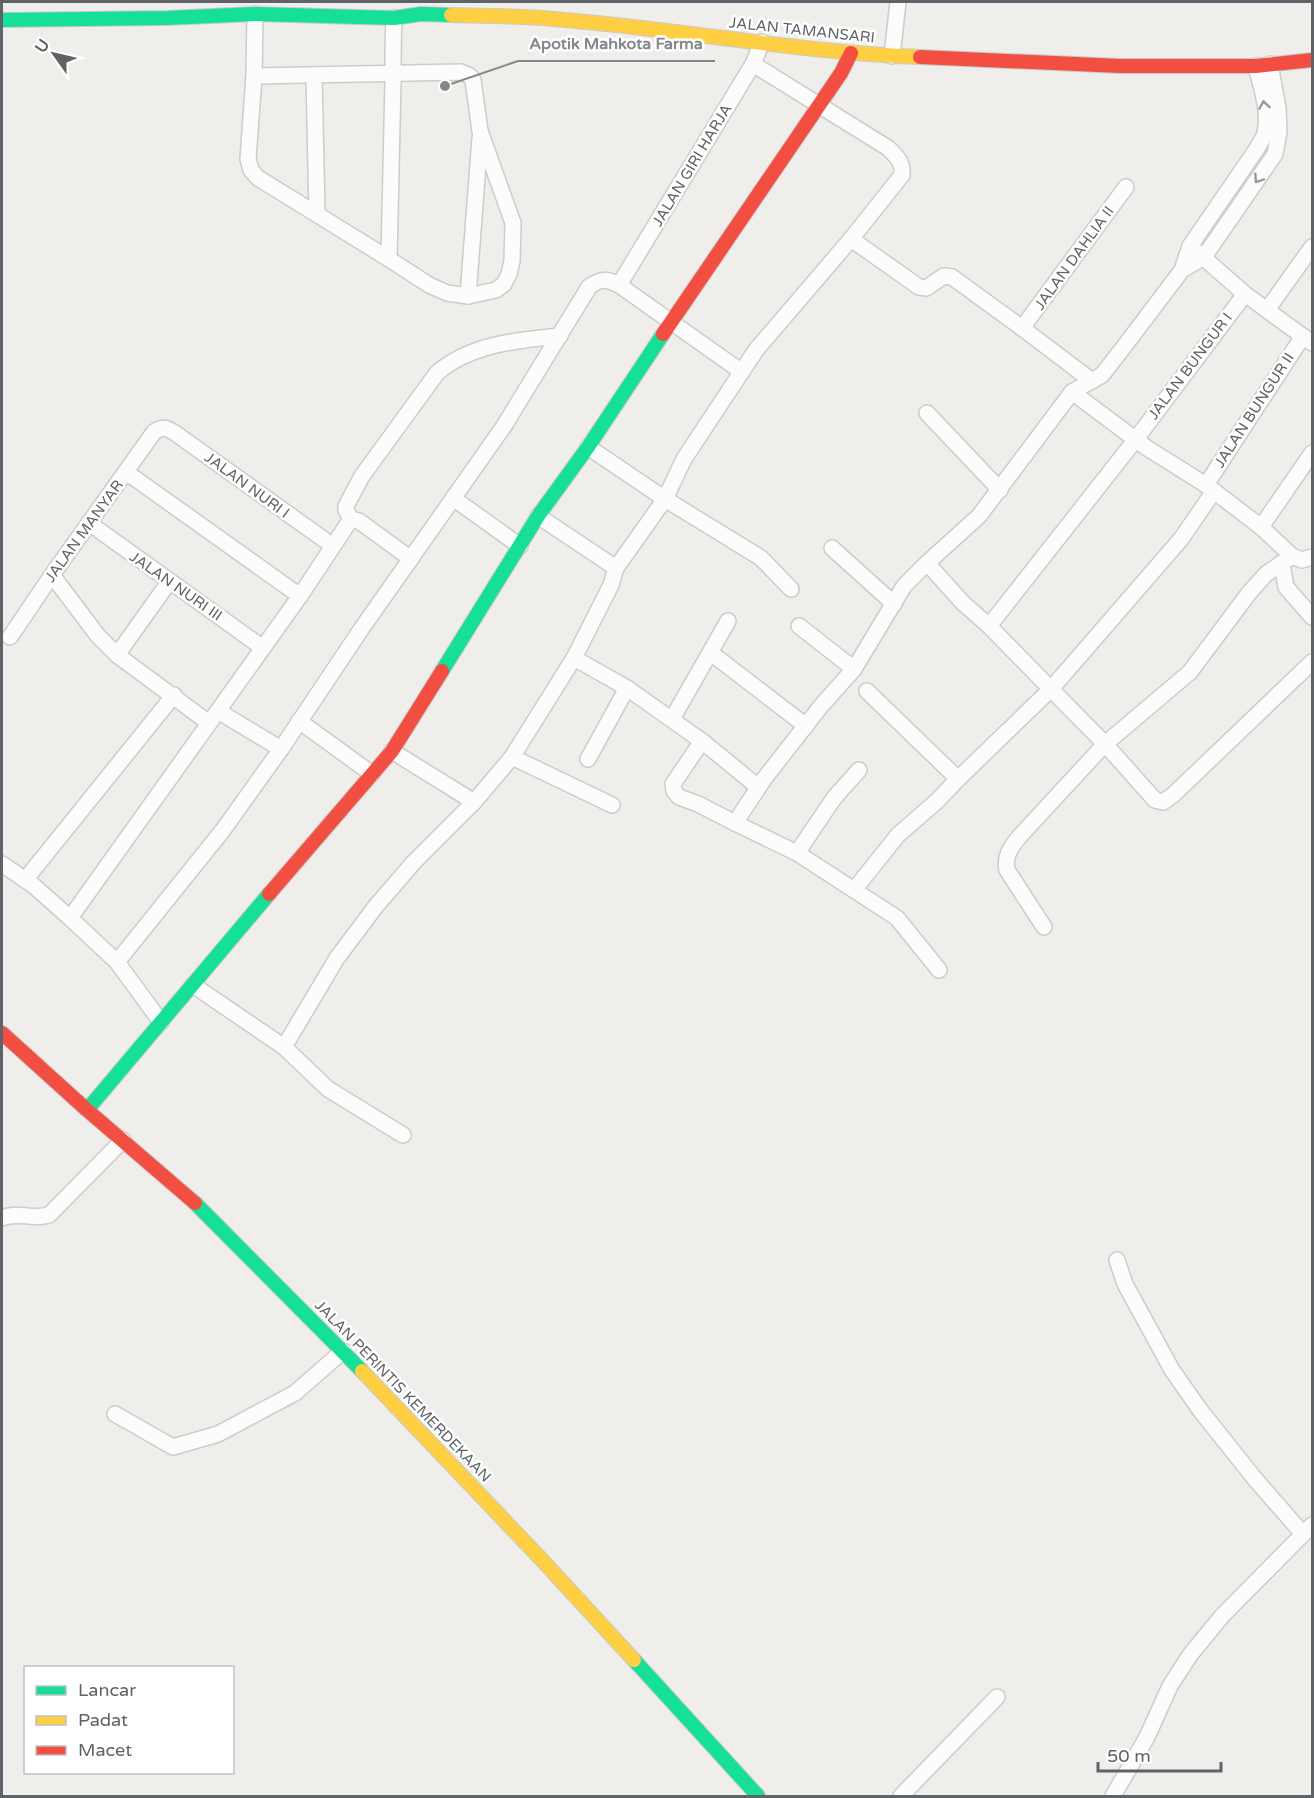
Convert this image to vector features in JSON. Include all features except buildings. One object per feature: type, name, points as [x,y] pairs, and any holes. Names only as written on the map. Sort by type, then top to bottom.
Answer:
[{"type":"main road","name":"JALAN TAMANSARI","points":[[2,20],[255,14],[394,18],[420,8],[542,18],[819,50],[892,56],[1120,66],[1263,65],[1312,60]]},
{"type":"main road","points":[[87,1110],[392,751],[538,516],[588,447],[671,321],[842,73],[851,53]]},
{"type":"main road","name":"JALAN PERINTIS KEMERDEKAAN","points":[[2,1033],[194,1202],[343,1351],[542,1560],[758,1797]]},
{"type":"street","points":[[892,56],[898,2]]},
{"type":"street","points":[[254,76],[461,72],[470,76],[473,80],[480,131],[513,223],[512,261],[504,284],[496,290],[468,296],[447,293],[429,285],[258,178],[251,170],[248,159],[254,76],[255,14]]},
{"type":"street","points":[[389,259],[394,18]]},
{"type":"street","name":"JALAN GIRI HARJA","points":[[619,285],[753,64],[762,42]]},
{"type":"street","points":[[284,1047],[337,958],[376,906],[414,862],[474,802],[512,757],[574,658],[611,585],[616,568],[665,499],[684,459],[756,350],[851,239],[902,175],[903,167],[899,159],[888,148],[753,64]]},
{"type":"street","points":[[1182,270],[1204,258],[1275,154],[1266,119],[1263,65]]},
{"type":"street","points":[[314,75],[317,214]]},
{"type":"street","points":[[468,296],[480,131]]},
{"type":"street","points":[[735,823],[758,787],[821,706],[854,669],[904,586],[927,562],[979,516],[1072,392],[1102,375],[1124,348],[1182,270],[1190,246],[1270,140]]},
{"type":"street","name":"JALAN DAHLIA II","points":[[1022,328],[1126,187]]},
{"type":"street","points":[[851,239],[919,287],[926,288],[944,276],[952,277],[1092,381]]},
{"type":"street","points":[[1190,246],[1245,294],[1308,339]]},
{"type":"street","points":[[1267,310],[1312,247]]},
{"type":"street","points":[[117,962],[223,830],[281,749],[504,426],[589,287],[599,279],[609,280],[619,285],[742,372]]},
{"type":"street","name":"JALAN BUNGUR I","points":[[990,626],[1245,294]]},
{"type":"street","points":[[411,559],[359,521],[351,519],[346,506],[362,476],[437,374],[447,364],[463,355],[516,340],[560,336]]},
{"type":"street","name":"JALAN BUNGUR II","points":[[854,890],[898,835],[938,801],[1051,689],[1181,539],[1210,488],[1308,339]]},
{"type":"street","points":[[1072,392],[1147,448],[1210,488],[1260,527],[1287,560],[1286,587],[1312,617]]},
{"type":"street","points":[[927,413],[1000,490]]},
{"type":"street","name":"JALAN MANYAR","points":[[10,637],[154,432],[160,428]]},
{"type":"street","name":"JALAN NURI I","points":[[160,428],[167,428],[333,546]]},
{"type":"street","points":[[588,447],[665,499],[761,558],[791,589]]},
{"type":"street","points":[[1260,527],[1312,453]]},
{"type":"street","points":[[126,472],[300,596]]},
{"type":"street","points":[[453,498],[520,546]]},
{"type":"street","points":[[538,516],[616,568]]},
{"type":"street","points":[[70,918],[300,596],[351,519]]},
{"type":"street","name":"JALAN NURI III","points":[[89,524],[263,648]]},
{"type":"street","points":[[832,548],[894,604]]},
{"type":"street","points":[[1044,927],[1007,870],[1007,855],[1019,837],[1105,744],[1190,672],[1266,574],[1287,560],[1312,557]]},
{"type":"street","points":[[927,562],[963,603],[990,626],[1105,744],[1155,800],[1163,802],[1173,795],[1312,663]]},
{"type":"street","points":[[52,575],[98,636],[117,655],[174,695],[281,749]]},
{"type":"street","points":[[117,655],[169,582]]},
{"type":"street","points":[[672,719],[729,621]]},
{"type":"street","points":[[799,626],[854,669]]},
{"type":"street","points":[[711,653],[806,726]]},
{"type":"street","points":[[574,658],[627,688],[672,719],[758,787]]},
{"type":"street","points":[[588,759],[627,688]]},
{"type":"street","points":[[867,691],[958,779]]},
{"type":"street","points":[[25,880],[174,695]]},
{"type":"street","points":[[299,721],[372,774]]},
{"type":"street","points":[[702,741],[673,784],[674,791],[679,797],[698,804],[797,853],[897,918],[939,970]]},
{"type":"street","points":[[392,751],[474,802]]},
{"type":"street","points":[[512,757],[612,805]]},
{"type":"street","points":[[797,853],[834,798],[859,770]]},
{"type":"street","points":[[2,864],[70,918],[117,962],[161,1022]]},
{"type":"street","points":[[192,985],[284,1047],[328,1089],[403,1135]]},
{"type":"street","points":[[2,1218],[9,1214],[40,1217],[49,1215],[123,1140]]},
{"type":"street","points":[[1113,1797],[1147,1737],[1170,1686],[1190,1655],[1222,1616],[1308,1530],[1255,1479],[1200,1410],[1172,1370],[1125,1284],[1117,1260]]},
{"type":"street","points":[[115,1414],[173,1447],[218,1434],[295,1393],[343,1351]]},
{"type":"street","points":[[901,1797],[997,1697]]},
{"type":"traffic: fast","points":[[2,20],[167,18],[255,14],[394,18],[421,14],[451,15]]},
{"type":"traffic: fast","points":[[442,671],[538,516],[588,447],[663,334]]},
{"type":"traffic: fast","points":[[87,1110],[269,894]]},
{"type":"traffic: fast","points":[[195,1203],[362,1371]]},
{"type":"traffic: fast","points":[[634,1660],[758,1796]]},
{"type":"traffic: slow","points":[[451,15],[531,17],[589,22],[825,50],[920,57]]},
{"type":"traffic: slow","points":[[362,1371],[634,1660]]},
{"type":"traffic: jam","points":[[663,334],[841,73],[851,53]]},
{"type":"traffic: jam","points":[[920,57],[1120,66],[1256,66],[1312,60]]},
{"type":"traffic: jam","points":[[269,894],[392,751],[442,671]]},
{"type":"traffic: jam","points":[[2,1033],[195,1203]]},
{"type":"place","name":"Apotik Mahkota Farma","points":[[445,86]]}]
